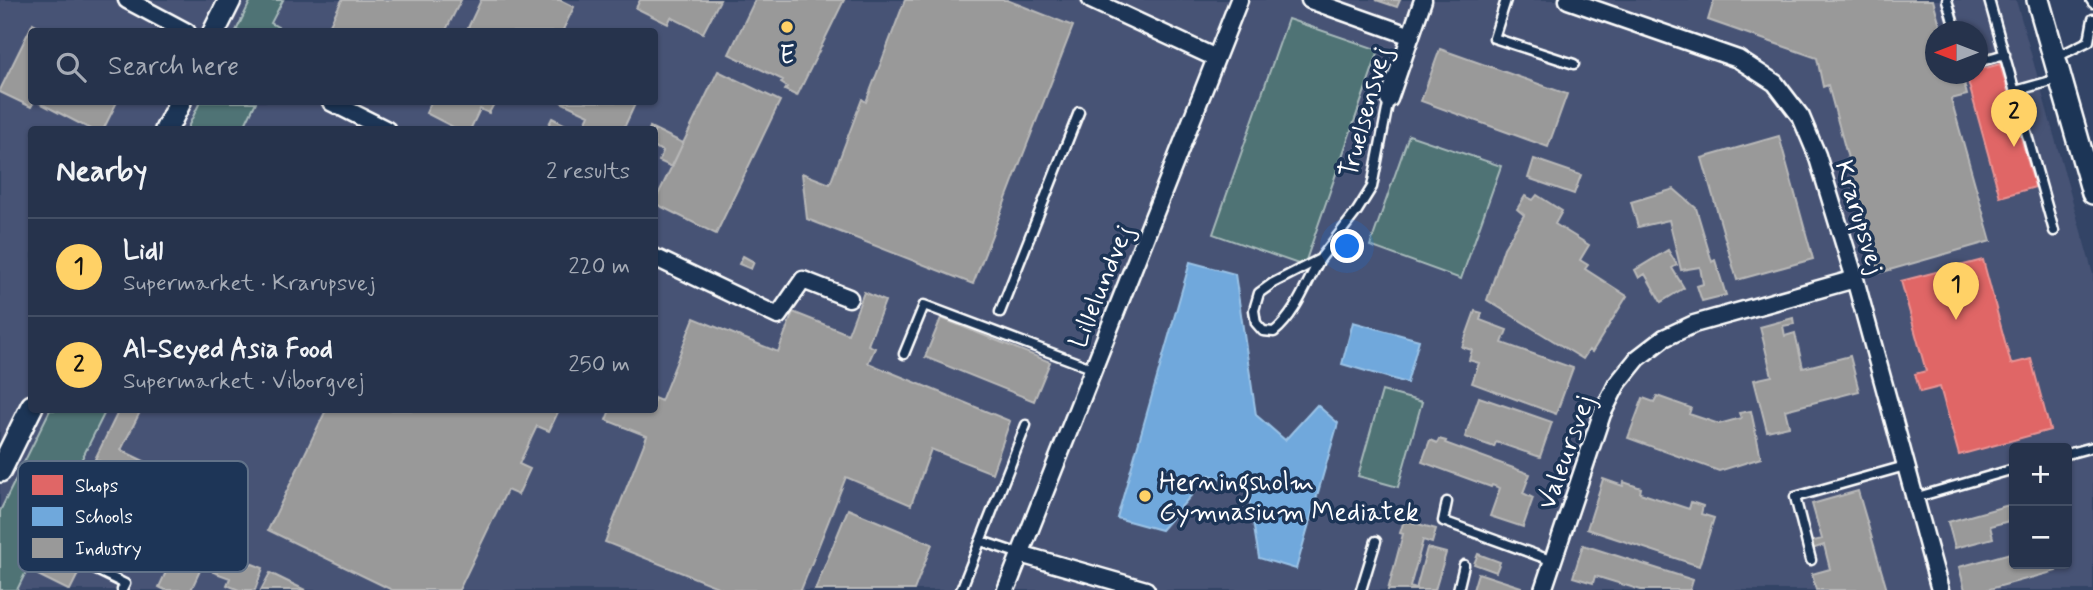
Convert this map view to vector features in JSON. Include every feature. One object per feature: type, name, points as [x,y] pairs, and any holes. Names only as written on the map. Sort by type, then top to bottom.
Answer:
[{"type":"street","points":[[127,0],[180,28]]},
{"type":"street","points":[[216,28],[230,0]]},
{"type":"street","points":[[1091,0],[1216,58]]},
{"type":"street","name":"Lillelundvej","points":[[1006,590],[1239,0]]},
{"type":"street","name":"Truelsensvej","points":[[1310,0],[1411,36]]},
{"type":"street","name":"Truelsensvej","points":[[1388,99],[1423,0]]},
{"type":"street","name":"Krarupsvej","points":[[1568,0],[1738,59],[1775,83],[1801,117],[1817,155],[1855,279],[1940,590]]},
{"type":"street","points":[[2040,1],[2093,193]]},
{"type":"street","points":[[168,126],[178,105]]},
{"type":"street","points":[[337,105],[379,126]]},
{"type":"street","points":[[658,259],[778,316],[803,280],[849,298]]},
{"type":"street","name":"Valeursvej","points":[[1543,590],[1602,414],[1617,384],[1638,358],[1664,338],[1694,324],[1855,279]]},
{"type":"street","points":[[0,471],[29,413]]},
{"type":"street","points":[[1020,554],[1146,590]]},
{"type":"lane","points":[[1506,0],[1493,38],[1574,64]]},
{"type":"lane","points":[[1947,0],[1953,21]]},
{"type":"lane","points":[[1989,0],[2054,231]]},
{"type":"lane","points":[[2015,91],[2058,68],[2091,44],[2093,19]]},
{"type":"lane","points":[[1988,59],[2005,54]]},
{"type":"lane","name":"Truelsensvej","points":[[1320,259],[1259,293],[1254,310],[1256,323],[1263,331],[1274,332],[1284,324],[1320,259],[1372,187],[1388,99]]},
{"type":"lane","points":[[1000,312],[1079,112]]},
{"type":"lane","points":[[904,354],[924,305],[1094,369]]},
{"type":"lane","points":[[961,590],[1026,425]]},
{"type":"lane","points":[[2072,453],[2093,447]]},
{"type":"lane","points":[[1811,560],[1795,497],[1905,466]]},
{"type":"lane","points":[[1914,498],[2009,470]]},
{"type":"lane","points":[[1447,502],[1443,522],[1553,561]]},
{"type":"lane","points":[[981,541],[1020,554]]},
{"type":"lane","points":[[1361,590],[1376,541]]},
{"type":"lane","points":[[1458,590],[1464,565]]},
{"type":"lane","points":[[100,572],[125,584],[122,590]]},
{"type":"shaded area","points":[[0,0],[2016,0],[2093,274],[2093,590],[0,590]]},
{"type":"green space","points":[[251,0],[283,0],[271,23],[280,28],[237,28]]},
{"type":"green space","points":[[1288,19],[1379,50],[1304,266],[1213,234]]},
{"type":"green space","points":[[199,105],[255,105],[244,126],[188,126]]},
{"type":"green space","points":[[1409,135],[1501,166],[1461,279],[1370,246]]},
{"type":"green space","points":[[1382,391],[1422,402],[1398,487],[1358,476]]},
{"type":"green space","points":[[49,413],[105,413],[81,461],[25,461]]},
{"type":"green space","points":[[18,475],[18,572],[26,572],[17,590],[0,590],[0,511]]},
{"type":"building: Shops","points":[[2000,64],[2035,187],[2000,197],[1969,84],[1988,84],[1988,67]]},
{"type":"building: Shops","points":[[1983,260],[2011,364],[2031,359],[2050,430],[1959,455],[1940,387],[1920,392],[1915,374],[1926,371],[1901,281]]},
{"type":"building: Schools","points":[[1190,262],[1235,274],[1256,415],[1285,440],[1317,405],[1338,423],[1296,569],[1259,558],[1247,486],[1209,475],[1161,530],[1117,518]]},
{"type":"building: Schools","points":[[1353,322],[1419,340],[1407,383],[1342,364]]},
{"type":"building: Industry","points":[[342,0],[461,0],[447,28],[328,28]]},
{"type":"building: Industry","points":[[481,0],[560,0],[574,7],[564,28],[468,28]]},
{"type":"building: Industry","points":[[640,0],[720,0],[703,33],[671,17],[668,24],[636,8]]},
{"type":"building: Industry","name":"E","points":[[755,0],[844,0],[797,96],[785,90],[787,87],[781,83],[783,80],[729,54]]},
{"type":"building: Industry","points":[[905,0],[1007,0],[1073,26],[973,284],[807,219],[802,173],[830,184],[862,99],[866,102]]},
{"type":"building: Industry","points":[[1376,0],[1400,0],[1397,7]]},
{"type":"building: Industry","points":[[1714,0],[1933,0],[1939,21],[1925,21],[1925,84],[1964,84],[1967,95],[1951,99],[1991,241],[1879,273],[1828,85],[1823,87],[1817,58],[1708,20]]},
{"type":"building: Industry","points":[[28,33],[28,105],[32,105],[31,107],[0,90]]},
{"type":"building: Industry","points":[[1440,49],[1567,94],[1548,147],[1421,101]]},
{"type":"building: Industry","points":[[718,71],[780,101],[716,234],[658,205],[658,195]]},
{"type":"building: Industry","points":[[44,105],[116,105],[105,126],[84,126]]},
{"type":"building: Industry","points":[[430,105],[493,105],[489,113],[480,109],[472,126],[451,126],[426,113]]},
{"type":"building: Industry","points":[[567,105],[635,105],[625,126],[584,126],[589,115]]},
{"type":"building: Industry","points":[[552,118],[568,126],[548,126]]},
{"type":"building: Industry","points":[[658,131],[683,143],[672,167],[659,161],[663,151],[658,149]]},
{"type":"building: Industry","points":[[1779,136],[1813,259],[1737,280],[1702,158]]},
{"type":"building: Industry","points":[[1534,159],[1581,175],[1574,194],[1528,178]]},
{"type":"building: Industry","points":[[1674,189],[1696,208],[1712,262],[1715,260],[1726,295],[1702,301],[1697,286],[1703,284],[1700,267],[1681,270],[1669,220],[1638,227],[1631,202]]},
{"type":"building: Industry","points":[[1537,195],[1562,211],[1555,224],[1589,245],[1580,260],[1588,265],[1585,269],[1627,296],[1592,352],[1589,350],[1583,359],[1487,300],[1504,248],[1524,215],[1517,209],[1525,196],[1533,200]]},
{"type":"building: Industry","points":[[1668,250],[1677,265],[1672,268],[1684,288],[1661,302],[1645,274],[1639,278],[1635,270]]},
{"type":"building: Industry","points":[[743,256],[754,262],[751,269],[739,264]]},
{"type":"building: Industry","points":[[864,292],[885,301],[868,345],[875,348],[868,363],[1010,421],[992,473],[931,449],[911,505],[846,477],[801,590],[725,590],[605,542],[647,436],[606,420],[609,413],[658,413],[658,400],[661,401],[694,318],[778,352],[793,312],[848,334]]},
{"type":"building: Industry","points":[[1475,311],[1482,313],[1480,320],[1507,330],[1502,343],[1573,368],[1556,414],[1472,383],[1479,363],[1469,360],[1472,350],[1462,347]]},
{"type":"building: Industry","points":[[941,318],[1050,362],[1034,401],[925,357]]},
{"type":"building: Industry","points":[[1793,318],[1794,324],[1783,326],[1785,336],[1795,333],[1803,368],[1850,356],[1859,391],[1785,410],[1789,426],[1767,431],[1754,380],[1772,376],[1760,327]]},
{"type":"building: Industry","points":[[1657,396],[1691,408],[1689,414],[1719,424],[1741,418],[1739,413],[1751,411],[1761,458],[1719,471],[1628,438],[1643,398],[1654,402]]},
{"type":"building: Industry","points":[[1479,397],[1552,422],[1540,457],[1496,442],[1494,447],[1465,437]]},
{"type":"building: Industry","points":[[118,413],[140,413],[121,450],[144,461],[95,459]]},
{"type":"building: Industry","points":[[325,413],[558,413],[549,431],[537,426],[519,464],[530,469],[518,495],[507,490],[459,590],[392,590],[268,530]]},
{"type":"building: Industry","points":[[1439,439],[1530,474],[1523,493],[1533,498],[1523,527],[1490,516],[1500,488],[1422,462],[1430,440],[1437,443]]},
{"type":"building: Industry","points":[[1603,479],[1623,486],[1624,482],[1641,488],[1640,493],[1689,509],[1691,502],[1703,506],[1701,514],[1714,518],[1699,566],[1587,529]]},
{"type":"building: Industry","points":[[1858,491],[1887,590],[1816,590],[1812,574],[1830,569],[1824,545],[1812,549],[1810,542],[1822,539],[1812,504]]},
{"type":"building: Industry","points":[[2009,505],[2009,521],[1990,526],[1993,538],[1955,548],[1948,522]]},
{"type":"building: Industry","points":[[848,509],[932,544],[914,590],[815,590]]},
{"type":"building: Industry","points":[[1404,520],[1436,529],[1432,543],[1423,540],[1410,587],[1416,589],[1427,548],[1446,553],[1435,590],[1388,590],[1403,534],[1400,533]]},
{"type":"building: Industry","points":[[1583,545],[1693,580],[1690,590],[1641,590],[1595,576],[1593,583],[1573,577]]},
{"type":"building: Industry","points":[[2009,553],[2009,569],[2056,571],[1986,590],[1965,590],[1959,567]]},
{"type":"building: Industry","points":[[1478,554],[1500,562],[1496,572],[1474,564]]},
{"type":"building: Industry","points":[[248,562],[263,568],[255,590],[239,590],[227,585],[230,578],[213,572],[248,572]]},
{"type":"building: Industry","points":[[40,572],[79,572],[70,590],[38,575]]},
{"type":"building: Industry","points":[[166,572],[199,572],[191,590],[165,590],[159,587]]},
{"type":"building: Industry","points":[[270,573],[305,590],[261,590]]},
{"type":"building: Industry","points":[[1478,573],[1521,587],[1520,590],[1473,590]]},
{"type":"place","name":"E","points":[[787,27]]},
{"type":"place","name":"Al-Seyed Asia Food","points":[[2014,147]]},
{"type":"place","name":"Lidl","points":[[1956,320]]},
{"type":"place","name":"Herningsholm Gymnasium Mediatek","points":[[1145,496]]}]
